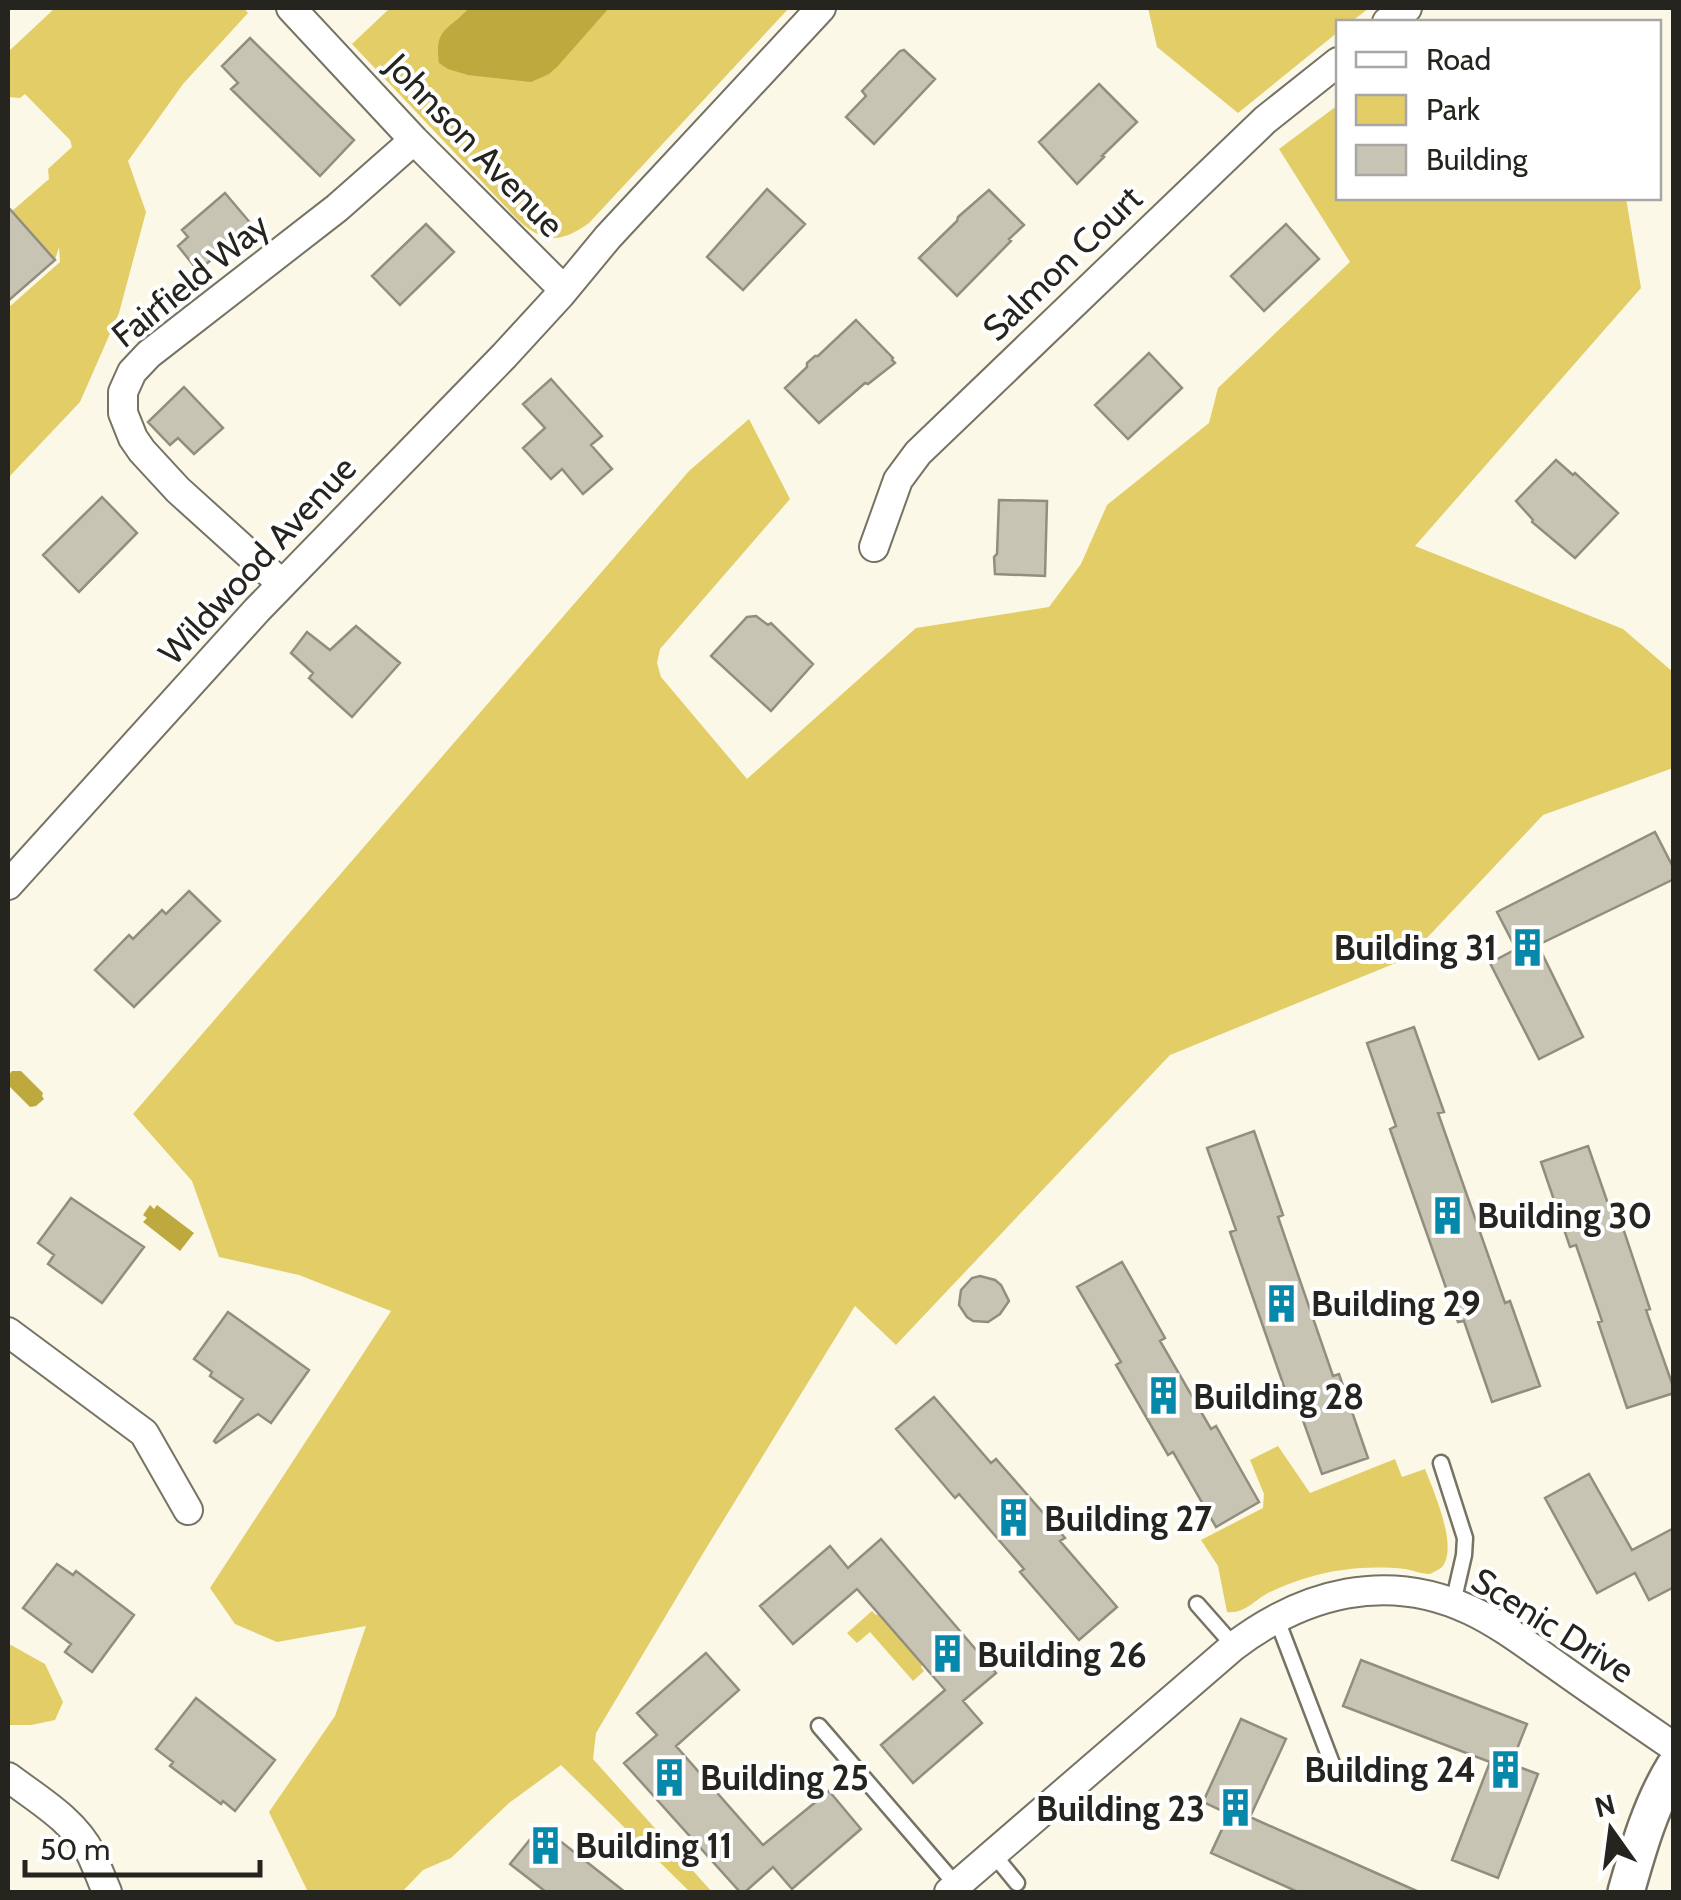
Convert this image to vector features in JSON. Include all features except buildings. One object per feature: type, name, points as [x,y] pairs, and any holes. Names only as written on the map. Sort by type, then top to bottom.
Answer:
[{"type":"street","name":"Johnson Avenue","points":[[292,8],[414,140],[564,290]]},
{"type":"street","name":"Wildwood Avenue","points":[[8,885],[282,584],[491,370],[608,237],[821,8]]},
{"type":"street","name":"Salmon Court","points":[[874,547],[898,480],[918,453],[1265,120],[1336,64]]},
{"type":"street","name":"Fairfield Way","points":[[282,584],[178,490],[142,451],[126,424],[123,392],[132,372],[149,354],[310,230],[414,140]]},
{"type":"street","points":[[8,1332],[144,1433],[188,1510]]},
{"type":"street","name":"Scenic Drive","points":[[953,1889],[1234,1646],[1276,1617],[1320,1599],[1370,1590],[1415,1593],[1471,1610],[1674,1746]]},
{"type":"street","points":[[1626,1892],[1640,1841],[1674,1767]]},
{"type":"street","points":[[8,1777],[75,1831],[90,1852],[107,1892]]},
{"type":"lane","points":[[1441,1462],[1465,1538],[1453,1603]]},
{"type":"lane","points":[[1197,1604],[1234,1646]]},
{"type":"lane","points":[[1276,1617],[1336,1774]]},
{"type":"lane","points":[[819,1726],[953,1889]]},
{"type":"lane","points":[[1065,1792],[1085,1814]]},
{"type":"lane","points":[[994,1855],[1017,1883]]},
{"type":"green space","points":[[55,8],[244,8],[248,13],[183,84],[128,161],[146,212],[119,313],[80,402],[8,478],[8,308],[60,262],[59,247],[55,260],[11,212],[49,179],[48,169],[72,147],[70,140],[25,94],[20,98],[8,97],[8,52]]},
{"type":"green space","points":[[390,8],[789,8],[589,223],[553,238],[536,233],[518,220],[352,44]]},
{"type":"green space","points":[[1148,8],[1369,8],[1354,20],[1336,20],[1336,34],[1238,113],[1157,47]]},
{"type":"green space","points":[[1336,106],[1336,200],[1626,200],[1641,288],[1415,546],[1623,629],[1673,672],[1673,768],[1543,815],[1408,958],[1170,1055],[896,1345],[855,1306],[596,1733],[593,1759],[712,1892],[690,1892],[561,1765],[509,1803],[451,1858],[423,1870],[402,1892],[308,1892],[269,1812],[335,1716],[366,1626],[277,1642],[235,1624],[210,1588],[391,1311],[299,1275],[219,1257],[192,1181],[133,1114],[689,471],[749,419],[790,499],[660,649],[657,663],[661,677],[747,779],[916,628],[1049,607],[1081,564],[1107,505],[1209,423],[1218,388],[1350,262],[1279,149]]},
{"type":"green space","points":[[1278,1446],[1310,1493],[1395,1459],[1402,1477],[1425,1469],[1446,1533],[1448,1546],[1442,1567],[1429,1574],[1382,1568],[1324,1573],[1268,1593],[1239,1611],[1227,1612],[1218,1566],[1201,1540],[1263,1508],[1264,1494],[1250,1460]]},
{"type":"green space","points":[[872,1611],[879,1614],[922,1665],[924,1671],[913,1681],[870,1632],[857,1643],[847,1633]]},
{"type":"green space","points":[[11,1645],[45,1664],[63,1702],[55,1720],[8,1725]]},
{"type":"shaded area","points":[[469,8],[609,8],[557,67],[531,82],[468,75],[439,63],[441,36]]},
{"type":"shaded area","points":[[12,1071],[21,1071],[43,1093],[44,1099],[30,1107],[8,1085]]},
{"type":"shaded area","points":[[150,1205],[154,1209],[157,1205],[194,1233],[180,1251],[143,1222]]},
{"type":"place","name":"Building 31","points":[[1527,947]]},
{"type":"place","name":"Building 30","points":[[1447,1215]]},
{"type":"place","name":"Building 29","points":[[1281,1303]]},
{"type":"place","name":"Building 28","points":[[1163,1396]]},
{"type":"place","name":"Building 27","points":[[1014,1518]]},
{"type":"place","name":"Building 26","points":[[947,1654]]},
{"type":"place","name":"Building 24","points":[[1506,1769]]},
{"type":"place","name":"Building 25","points":[[670,1777]]},
{"type":"place","name":"Building 23","points":[[1235,1808]]},
{"type":"place","name":"Building 11","points":[[545,1845]]}]
